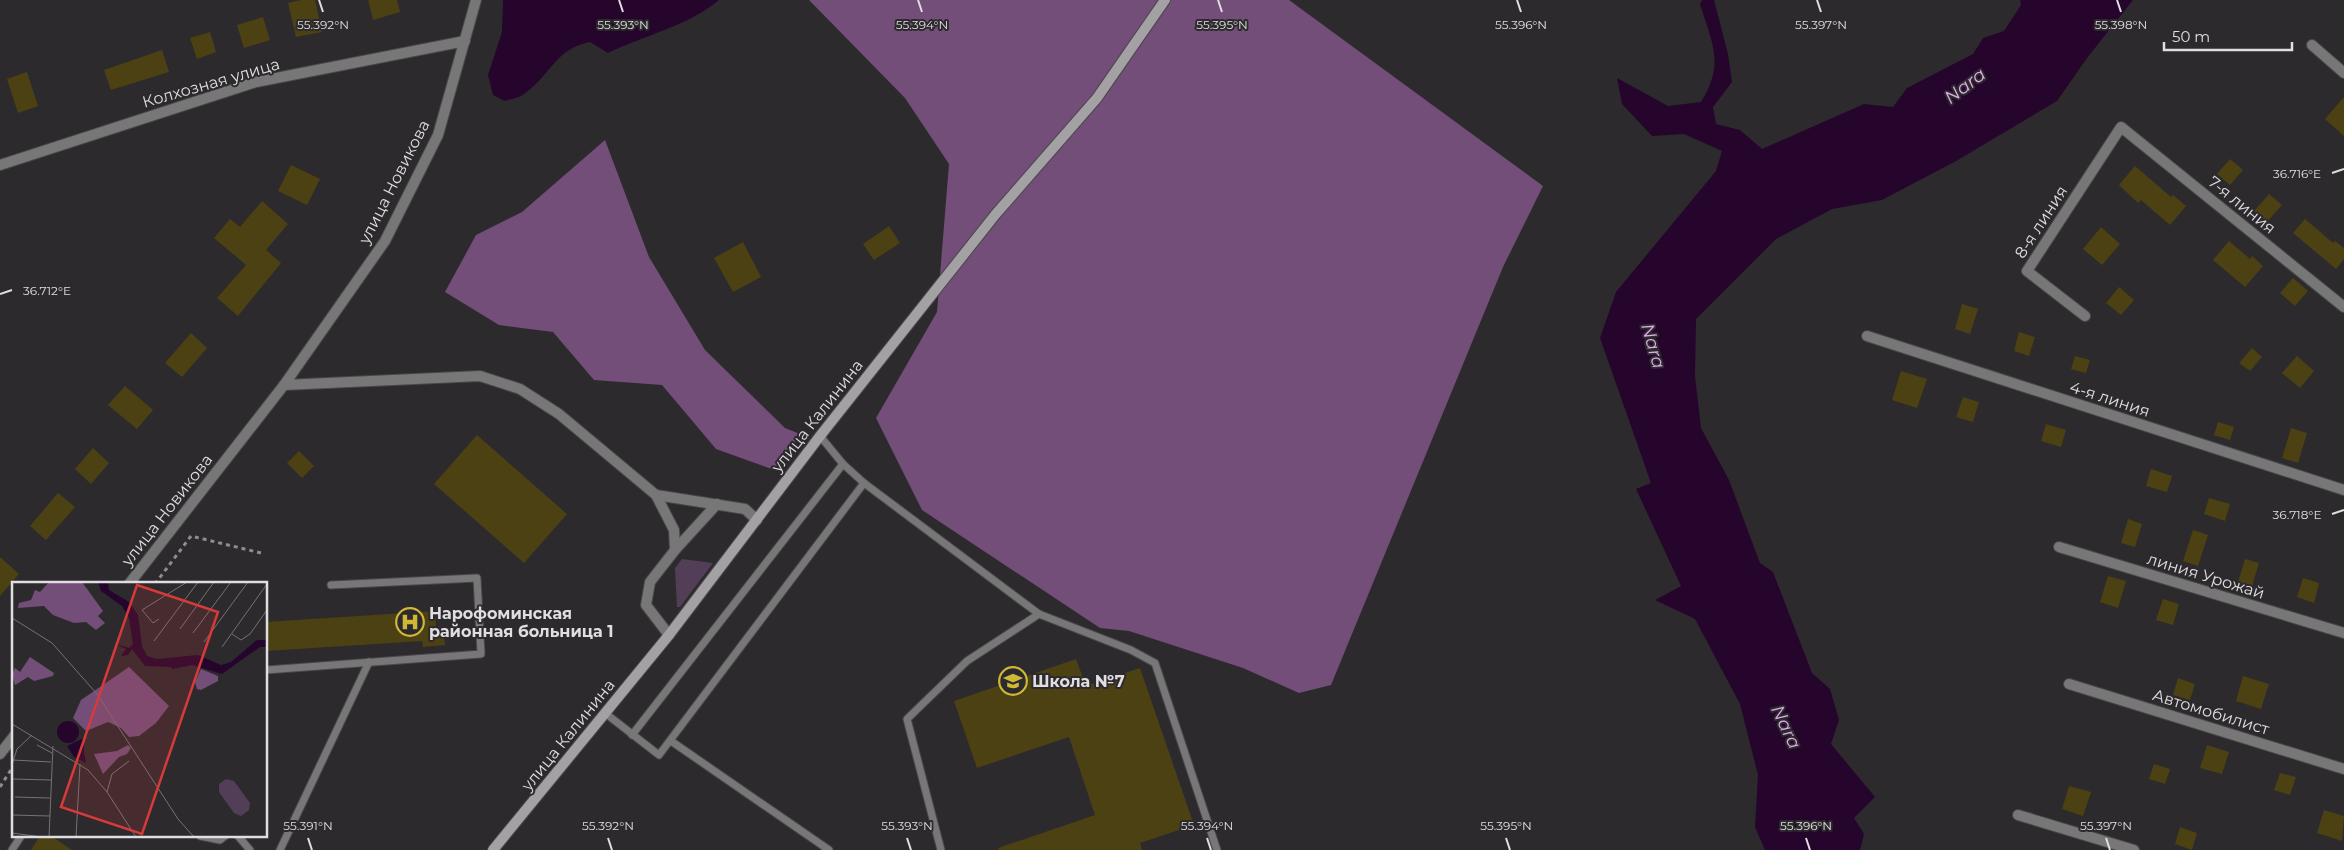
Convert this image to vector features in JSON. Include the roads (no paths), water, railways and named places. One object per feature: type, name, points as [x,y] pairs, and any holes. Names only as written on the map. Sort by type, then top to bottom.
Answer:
[{"type":"street","name":"улица Новикова","points":[[131,582],[284,385],[385,241],[438,135],[476,0]]},
{"type":"street","name":"улица Калинина","points":[[493,850],[670,635],[820,436],[995,215],[1097,98],[1164,0]]},
{"type":"street","name":"Колхозная улица","points":[[0,164],[256,82],[465,41]]},
{"type":"street","points":[[2312,45],[2344,72]]},
{"type":"street","name":"7-я линия","points":[[2121,127],[2344,307]]},
{"type":"street","name":"8-я линия","points":[[2084,316],[2027,271],[2121,127]]},
{"type":"street","name":"4-я линия","points":[[1867,336],[2344,490]]},
{"type":"street","points":[[284,385],[480,376],[520,389],[559,414],[656,495],[674,530],[675,550]]},
{"type":"street","points":[[656,495],[745,510],[757,520]]},
{"type":"street","points":[[670,635],[646,605],[650,582],[675,550],[717,504]]},
{"type":"street","name":"линия Урожай","points":[[2059,547],[2344,633]]},
{"type":"street","name":"Автомобилист","points":[[2069,684],[2344,769]]},
{"type":"street","points":[[0,754],[12,739]]},
{"type":"street","points":[[2018,814],[2134,850]]},
{"type":"lane","points":[[820,436],[843,464],[864,482],[1039,614],[1131,650],[1155,663],[1217,850]]},
{"type":"lane","points":[[632,735],[843,464]]},
{"type":"lane","points":[[605,714],[659,756],[864,482]]},
{"type":"lane","points":[[268,670],[481,654],[477,578],[331,585]]},
{"type":"lane","points":[[940,850],[906,720],[967,661],[1039,614]]},
{"type":"lane","points":[[280,850],[369,662]]},
{"type":"lane","points":[[670,740],[829,850]]},
{"type":"lane","points":[[12,850],[21,838]]},
{"type":"lane","points":[[210,838],[220,840],[222,838]]},
{"type":"lane","points":[[240,838],[250,850]]},
{"type":"water","points":[[503,0],[719,0],[694,17],[608,53],[590,42],[578,45],[561,56],[533,87],[524,94],[505,101],[493,95],[488,75],[502,32]]},
{"type":"water","name":"Nara","points":[[1702,0],[1714,0],[1728,54],[1732,82],[1713,107],[1716,124],[1740,130],[1762,149],[1864,104],[1893,107],[1907,88],[1973,54],[1983,38],[2004,31],[2021,5],[2020,0],[2133,0],[2087,58],[2057,101],[1956,161],[1882,200],[1832,209],[1776,239],[1696,319],[1695,376],[1701,428],[1729,480],[1760,563],[1773,572],[1812,673],[1830,689],[1839,720],[1831,744],[1875,797],[1854,818],[1864,834],[1860,850],[1765,850],[1755,827],[1758,775],[1740,704],[1695,619],[1655,600],[1681,586],[1636,489],[1651,483],[1600,338],[1616,292],[1716,171],[1722,151],[1684,134],[1652,136],[1622,104],[1617,78],[1668,106],[1701,102],[1713,76],[1714,65],[1712,42],[1700,4]]},
{"type":"place","name":"Нарофоминская районная больница 1","points":[[410,622]]},
{"type":"place","name":"Школа №7","points":[[1013,681]]}]
